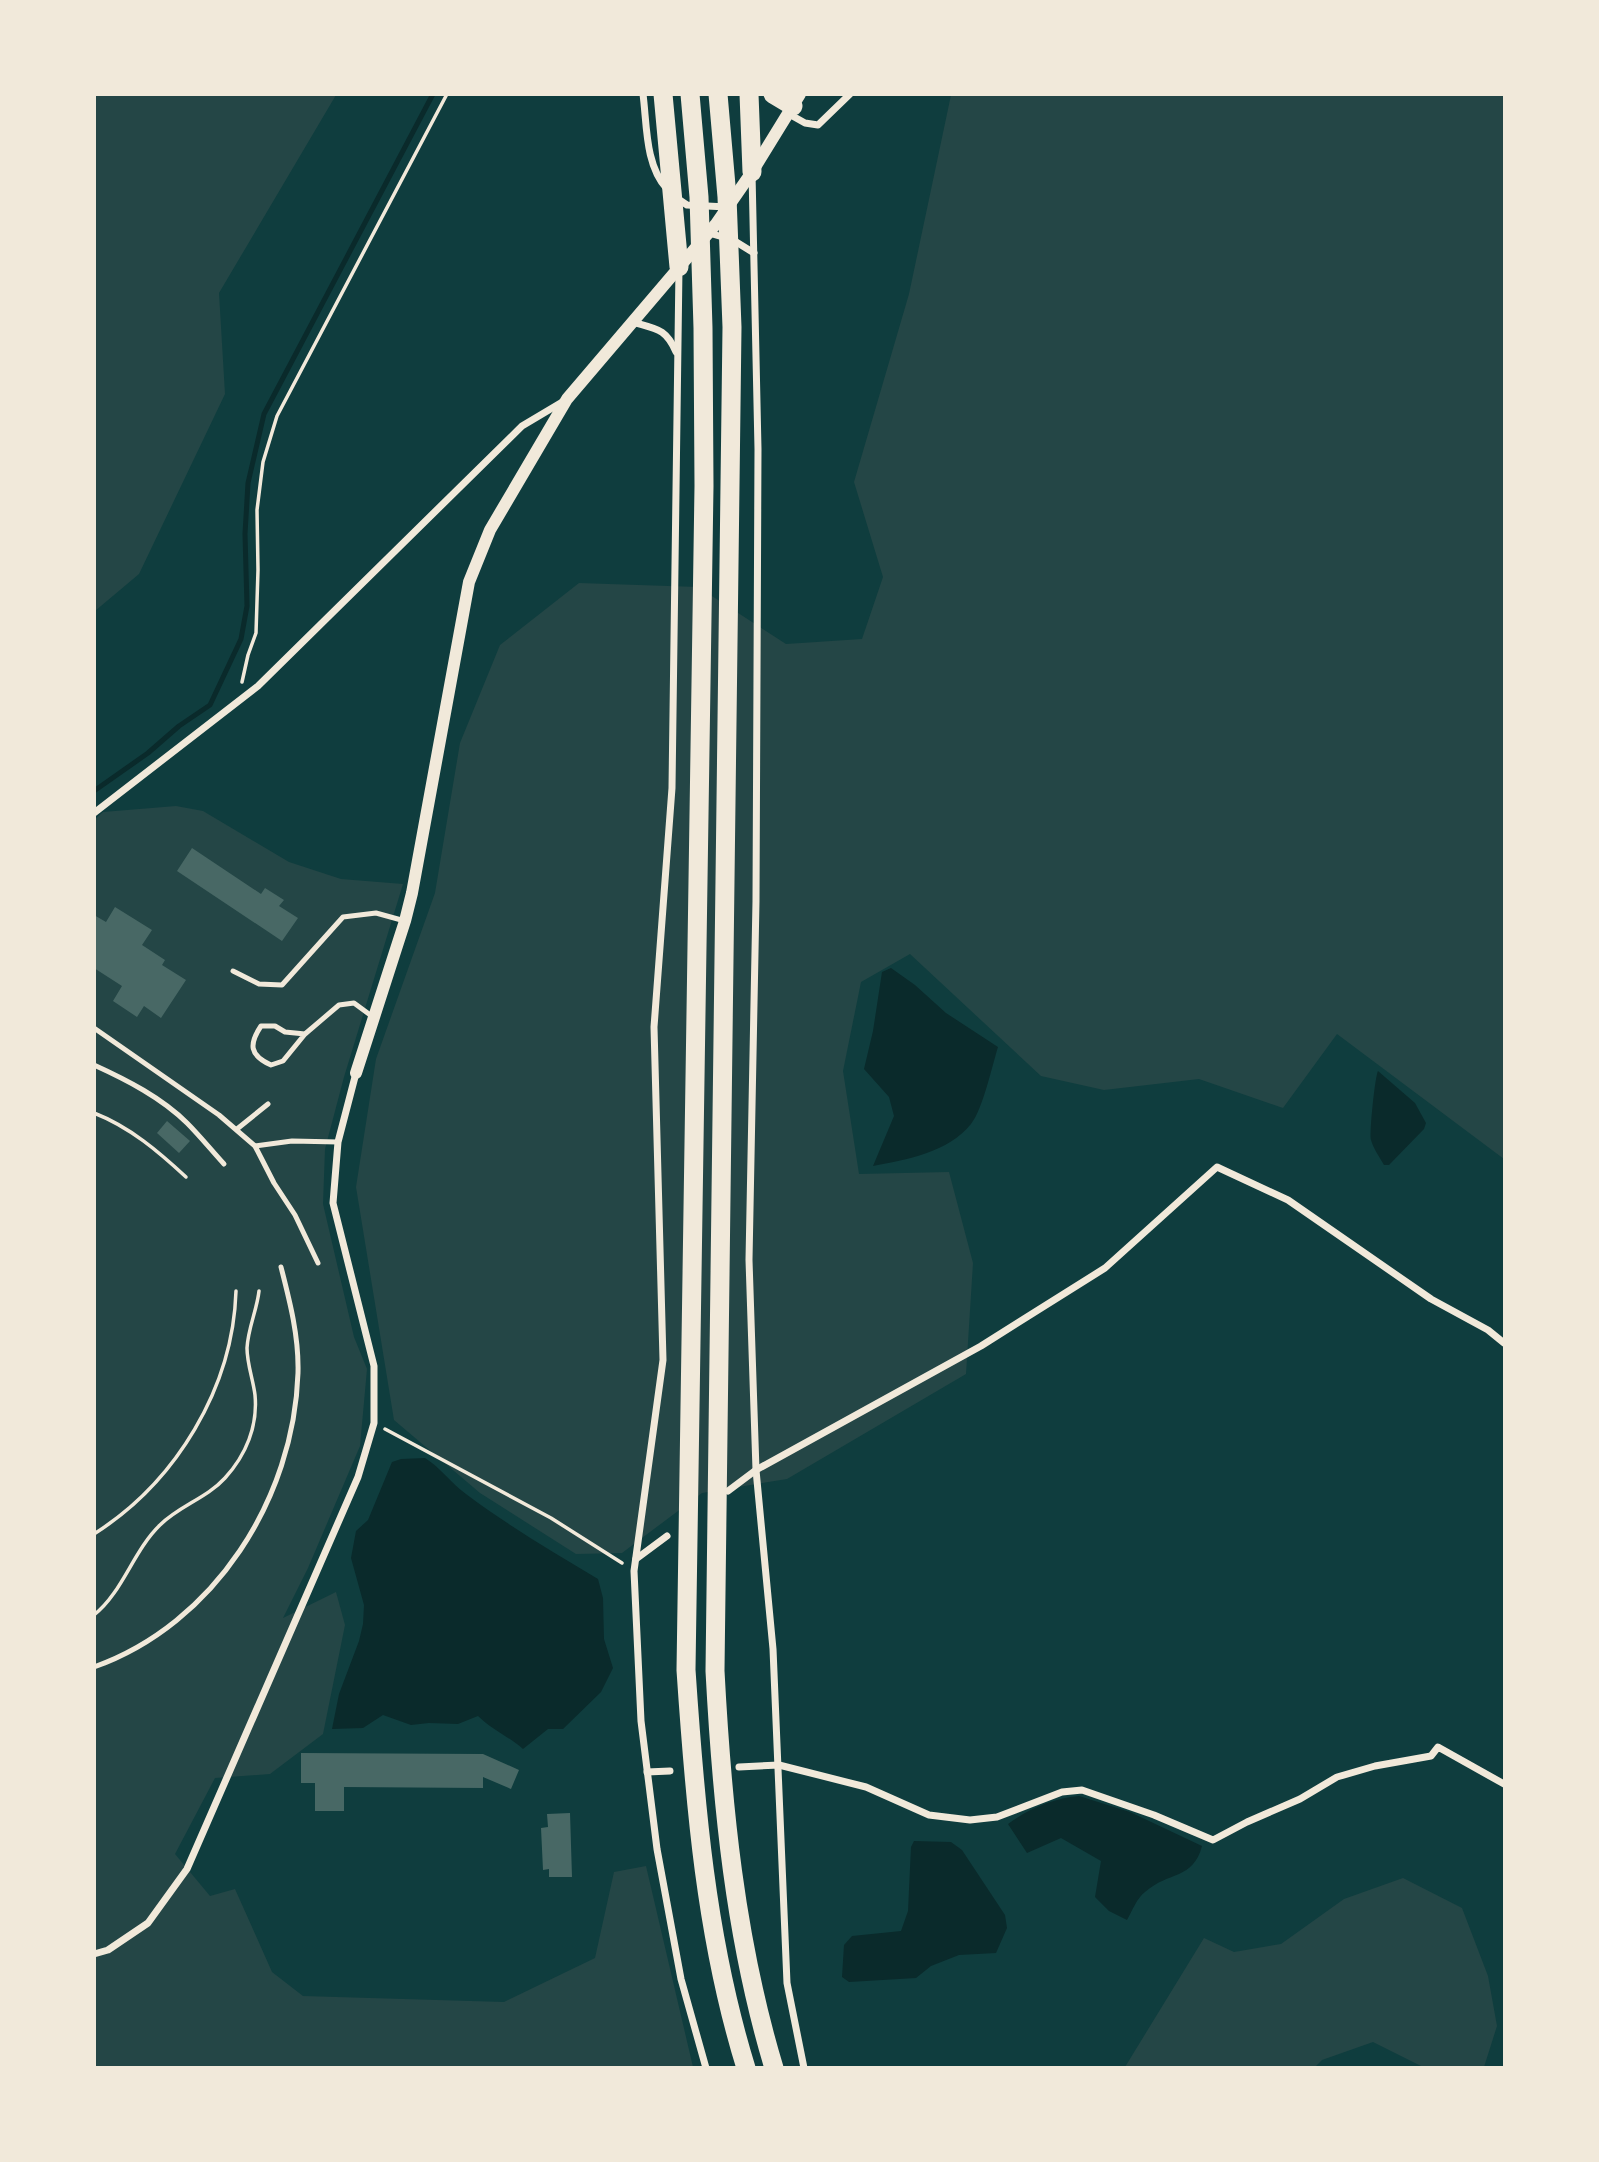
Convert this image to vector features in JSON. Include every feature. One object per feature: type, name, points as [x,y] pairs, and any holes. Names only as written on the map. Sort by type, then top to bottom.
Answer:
[{"type":"highway","points":[[663,94],[679,267]]},
{"type":"highway","points":[[690,94],[699,197],[704,328],[686,1670],[693,1781],[704,1870],[724,1981],[746,2067]]},
{"type":"highway","points":[[718,94],[727,197],[732,327],[715,1671],[720,1779],[731,1866],[751,1974],[774,2067]]},
{"type":"highway","points":[[749,94],[752,173]]},
{"type":"highway","points":[[773,94],[794,105]]},
{"type":"street","points":[[643,94],[654,170],[661,183],[673,196],[687,205],[728,207]]},
{"type":"street","points":[[94,1954],[108,1950],[148,1923],[187,1869],[358,1477],[374,1423],[374,1366],[332,1203],[338,1142],[356,1073],[405,921],[469,582],[490,530],[567,399],[709,233],[752,173],[794,105],[805,122],[818,125],[850,94]]},
{"type":"street","points":[[752,173],[758,449],[756,901],[749,1260],[756,1470],[773,1649],[787,1983],[804,2067]]},
{"type":"street","points":[[709,233],[733,240],[754,253]]},
{"type":"street","points":[[679,267],[673,788],[654,1027],[663,1360],[634,1571],[641,1721],[657,1849],[681,1979],[706,2067]]},
{"type":"street","points":[[632,322],[665,333],[678,356]]},
{"type":"street","points":[[94,813],[258,686],[522,426],[567,399]]},
{"type":"street","points":[[728,1491],[756,1470],[981,1346],[1105,1268],[1217,1167],[1288,1200],[1431,1299],[1504,1343]]},
{"type":"street","points":[[636,1559],[667,1536]]},
{"type":"street","points":[[739,1767],[779,1765],[866,1787],[929,1815],[970,1820],[997,1816],[1062,1792],[1082,1790],[1154,1815],[1213,1840],[1300,1799],[1337,1777],[1375,1766],[1431,1756],[1438,1747],[1504,1784]]},
{"type":"street","points":[[647,1772],[670,1771]]},
{"type":"lane","points":[[233,971],[259,984],[282,985],[343,917],[376,913],[405,921]]},
{"type":"lane","points":[[305,1034],[285,1032],[275,1026],[261,1026],[252,1039],[252,1048],[262,1061],[271,1065],[283,1061],[305,1034],[339,1005],[354,1003],[373,1017]]},
{"type":"lane","points":[[94,1028],[237,1129],[255,1146],[295,1215],[318,1263]]},
{"type":"lane","points":[[94,1065],[135,1086],[187,1122],[224,1164]]},
{"type":"lane","points":[[237,1129],[268,1104]]},
{"type":"lane","points":[[255,1146],[292,1142],[338,1142]]},
{"type":"lane","points":[[94,1667],[129,1652],[189,1610],[228,1567],[250,1536],[271,1494],[284,1459],[293,1422],[298,1372],[296,1333],[281,1267]]},
{"type":"path","points":[[239,701],[248,654],[256,633],[257,510],[263,462],[277,416],[447,94]]},
{"type":"path","points":[[94,1113],[127,1130],[159,1152],[187,1177]]},
{"type":"path","points":[[94,1534],[117,1518],[157,1482],[187,1443],[215,1388],[223,1364],[235,1312],[236,1290]]},
{"type":"path","points":[[94,1615],[106,1606],[136,1556],[161,1524],[224,1480],[246,1445],[254,1429],[255,1412],[247,1349],[259,1290]]},
{"type":"path","points":[[374,1423],[551,1518],[634,1571]]},
{"type":"shaded area","points":[[95,94],[336,95],[219,293],[225,394],[139,574],[95,611]]},
{"type":"shaded area","points":[[951,95],[1504,95],[1504,1159],[1337,1034],[1283,1108],[1199,1079],[1104,1090],[1041,1076],[910,954],[861,982],[843,1071],[859,1174],[949,1172],[973,1263],[966,1374],[787,1479],[702,1493],[622,1553],[576,1554],[480,1493],[394,1420],[356,1187],[376,1059],[435,893],[460,743],[500,645],[579,583],[698,587],[786,644],[862,639],[883,577],[854,482],[909,294]]},
{"type":"shaded area","points":[[176,806],[203,811],[289,862],[341,879],[403,884],[344,1077],[325,1149],[323,1204],[354,1337],[367,1369],[360,1446],[308,1568],[283,1618],[336,1592],[345,1625],[323,1734],[270,1774],[215,1778],[175,1854],[210,1896],[235,1889],[272,1972],[303,1996],[504,2002],[595,1958],[614,1872],[646,1866],[693,2067],[95,2067],[94,820],[103,812]]},
{"type":"shaded area","points":[[891,968],[946,1013],[998,1047],[979,1108],[962,1134],[926,1153],[873,1166],[894,1116],[889,1097],[864,1069],[882,972]]},
{"type":"shaded area","points":[[1378,1071],[1415,1103],[1426,1123],[1424,1129],[1389,1165],[1384,1165],[1371,1140]]},
{"type":"shaded area","points":[[425,1458],[482,1505],[598,1579],[603,1598],[604,1639],[613,1668],[601,1692],[563,1729],[548,1729],[523,1749],[478,1716],[458,1724],[411,1725],[383,1715],[363,1728],[332,1729],[339,1694],[363,1624],[364,1605],[351,1558],[356,1531],[368,1520],[392,1462]]},
{"type":"shaded area","points":[[1079,1796],[1130,1812],[1202,1846],[1198,1857],[1186,1870],[1145,1892],[1127,1920],[1109,1911],[1095,1897],[1101,1861],[1061,1838],[1027,1853],[1008,1824],[1042,1805]]},
{"type":"shaded area","points":[[914,1841],[951,1842],[962,1850],[1005,1915],[1007,1928],[996,1953],[959,1955],[931,1966],[916,1978],[849,1982],[842,1977],[844,1945],[852,1936],[901,1931],[908,1911],[911,1847]]},
{"type":"shaded area","points":[[1403,1878],[1462,1908],[1488,1976],[1497,2026],[1484,2067],[1423,2067],[1373,2042],[1322,2060],[1315,2067],[1125,2067],[1204,1938],[1234,1952],[1281,1944],[1344,1899]]},
{"type":"building","points":[[192,848],[261,894],[265,888],[284,900],[279,906],[298,918],[282,941],[177,871]]},
{"type":"building","points":[[115,907],[152,930],[142,945],[165,960],[162,965],[186,980],[161,1018],[144,1006],[137,1017],[113,1001],[122,986],[94,968],[94,915],[106,922]]},
{"type":"building","points":[[167,1121],[190,1141],[179,1153],[157,1133]]},
{"type":"building","points":[[301,1753],[483,1754],[519,1770],[511,1789],[483,1777],[483,1788],[344,1787],[344,1811],[315,1811],[315,1783],[301,1783]]},
{"type":"building","points":[[570,1813],[572,1877],[549,1877],[549,1869],[543,1870],[541,1828],[548,1827],[547,1814]]},
{"type":"waterway","points":[[94,791],[210,705],[241,639],[247,606],[245,534],[248,483],[264,414],[433,94]]}]
